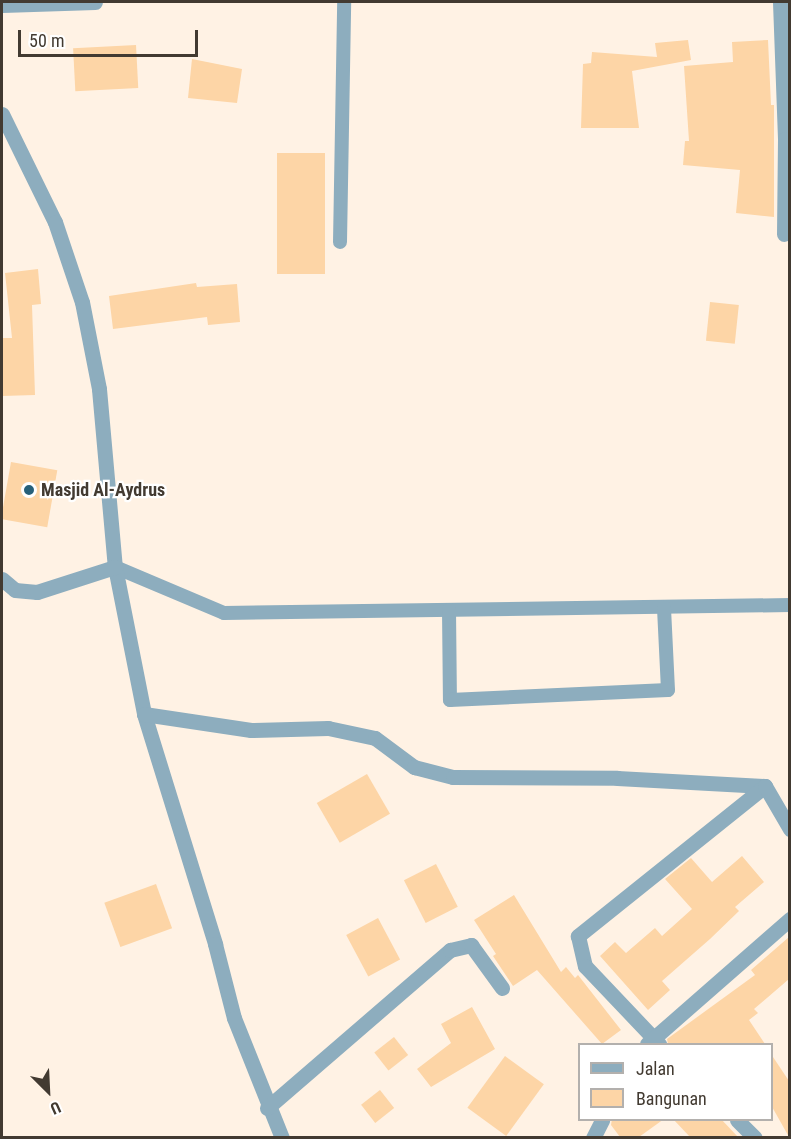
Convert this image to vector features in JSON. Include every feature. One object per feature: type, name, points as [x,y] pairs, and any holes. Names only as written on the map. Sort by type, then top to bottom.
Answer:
[{"type":"street","points":[[2,5],[95,2]]},
{"type":"street","points":[[780,2],[785,140],[784,234]]},
{"type":"street","points":[[2,114],[55,222],[82,302],[99,389],[115,567],[144,714],[215,944],[234,1018],[267,1108],[282,1137]]},
{"type":"street","points":[[2,579],[15,590],[37,592],[115,567]]},
{"type":"street","points":[[144,714],[251,730],[328,728],[375,738],[414,767],[453,777],[617,778],[765,786]]},
{"type":"street","points":[[765,786],[789,829]]},
{"type":"street","points":[[765,786],[578,936],[585,966],[652,1042],[789,919]]},
{"type":"street","points":[[267,1108],[450,950],[471,945],[501,988]]},
{"type":"street","points":[[593,1137],[601,1121]]},
{"type":"street","points":[[739,1121],[755,1137]]},
{"type":"lane","points":[[340,242],[344,2]]},
{"type":"lane","points":[[115,567],[224,613],[789,605]]},
{"type":"lane","points":[[449,610],[450,700],[668,690],[664,607]]},
{"type":"building","points":[[688,40],[691,60],[632,71],[639,128],[581,128],[583,64],[591,63],[592,52],[657,57],[655,43]]},
{"type":"building","points":[[768,40],[771,105],[774,105],[774,217],[736,213],[740,170],[683,165],[685,141],[689,141],[684,66],[733,62],[732,42]]},
{"type":"building","points":[[136,45],[138,88],[75,91],[73,48]]},
{"type":"building","points":[[192,59],[242,69],[237,103],[188,98]]},
{"type":"building","points":[[277,153],[325,153],[325,274],[277,274]]},
{"type":"building","points":[[38,269],[41,304],[32,305],[35,395],[2,396],[2,338],[12,338],[5,273]]},
{"type":"building","points":[[196,283],[197,287],[237,284],[240,322],[208,325],[207,317],[113,329],[109,296]]},
{"type":"building","points":[[710,302],[739,305],[735,344],[706,341]]},
{"type":"building","name":"Masjid Al-Aydrus","points":[[11,462],[57,470],[47,527],[2,519]]},
{"type":"building","points":[[367,774],[390,814],[340,843],[317,803]]},
{"type":"building","points":[[742,856],[764,882],[735,907],[739,911],[662,981],[670,990],[648,1010],[600,956],[615,942],[626,953],[655,928],[662,936],[692,909],[665,879],[691,858],[712,882]]},
{"type":"building","points":[[436,864],[458,907],[426,923],[404,880]]},
{"type":"building","points":[[156,884],[172,928],[120,947],[104,903]]},
{"type":"building","points":[[514,895],[561,972],[566,967],[575,978],[578,975],[621,1030],[601,1043],[537,970],[513,986],[493,956],[496,954],[474,920]]},
{"type":"building","points":[[378,918],[400,959],[368,976],[346,935]]},
{"type":"building","points":[[789,937],[789,979],[754,1009],[758,1013],[749,1020],[764,1043],[668,1043],[667,1039],[755,975],[751,970]]},
{"type":"building","points":[[472,1007],[495,1049],[431,1087],[417,1069],[451,1043],[441,1024]]},
{"type":"building","points":[[394,1037],[408,1055],[388,1071],[374,1052]]},
{"type":"building","points":[[505,1056],[544,1084],[506,1136],[467,1108]]},
{"type":"building","points":[[773,1057],[789,1081],[789,1137],[773,1109]]},
{"type":"building","points":[[380,1090],[394,1108],[375,1123],[361,1105]]},
{"type":"building","points":[[612,1121],[661,1121],[639,1137],[620,1137],[611,1125]]},
{"type":"building","points":[[675,1121],[723,1121],[738,1137],[690,1137]]},
{"type":"place","name":"Masjid Al-Aydrus","points":[[29,490]]}]
